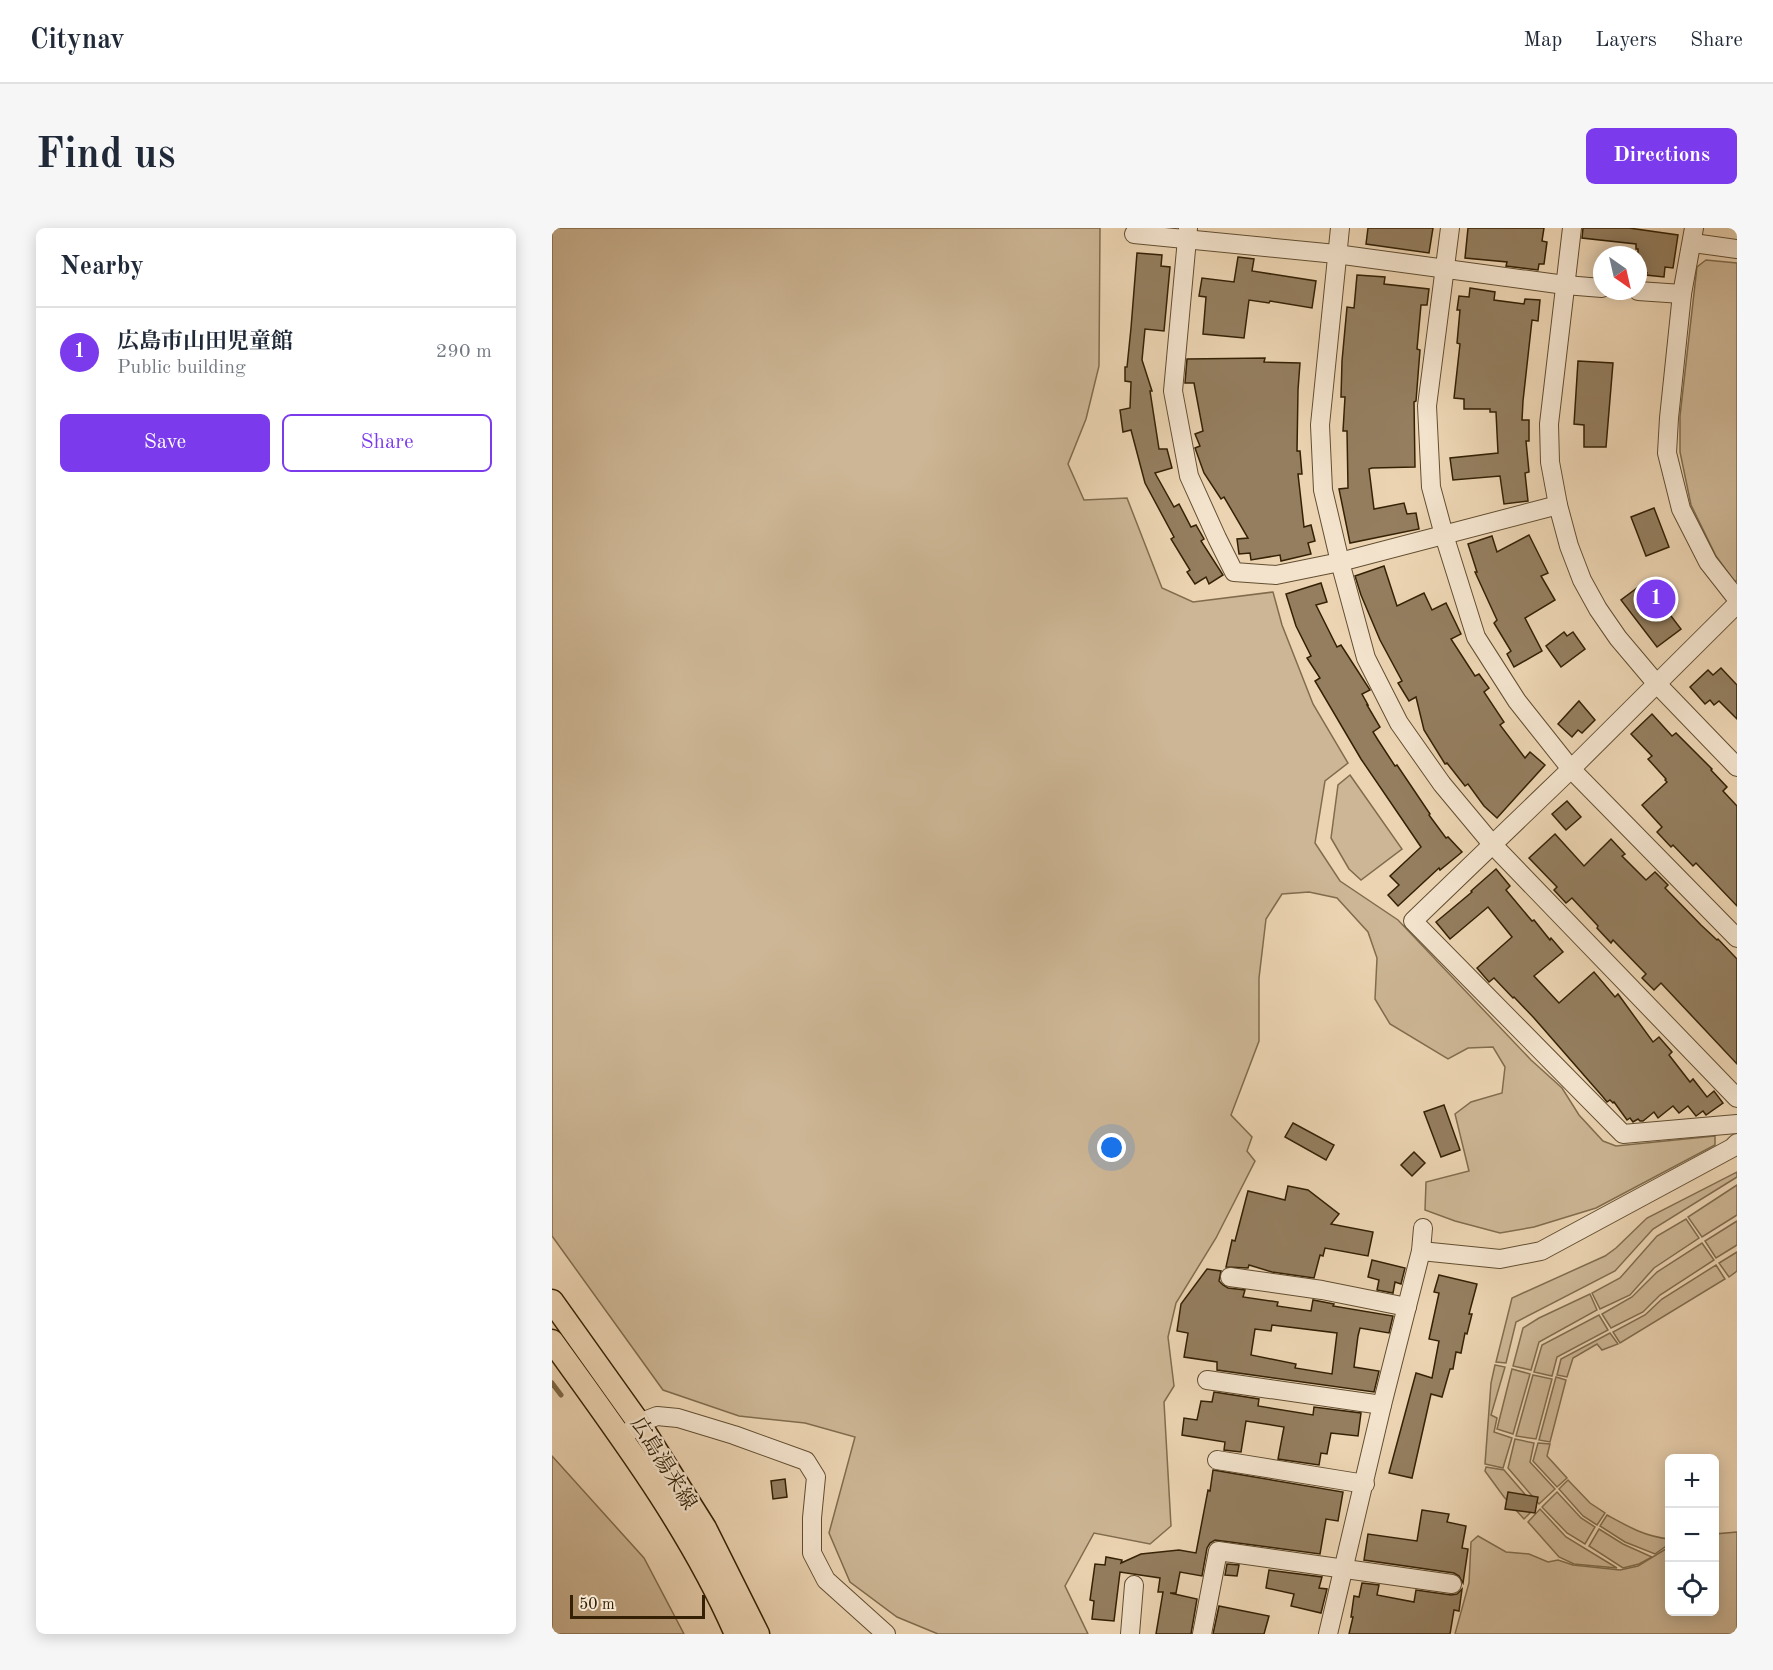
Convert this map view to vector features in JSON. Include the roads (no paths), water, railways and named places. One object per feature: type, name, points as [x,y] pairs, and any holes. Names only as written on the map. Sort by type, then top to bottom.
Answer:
[{"type":"main road","name":"広島湯来線","points":[[552,1301],[639,1423],[705,1528],[759,1634]]},
{"type":"main road","name":"広島湯来線","points":[[552,1341],[622,1438],[678,1523],[736,1634]]},
{"type":"street","points":[[1340,228],[1320,425],[1323,490],[1366,658],[1399,723],[1442,784],[1492,844],[1737,1098]]},
{"type":"street","points":[[1450,228],[1427,406],[1431,487],[1476,637],[1516,700],[1571,769],[1737,938]]},
{"type":"street","points":[[1572,228],[1549,424],[1550,462],[1569,546],[1582,580],[1618,639],[1656,683],[1737,767]]},
{"type":"street","points":[[1134,234],[1187,234],[1593,287]]},
{"type":"street","points":[[1187,234],[1173,391],[1189,476],[1234,572],[1276,575],[1340,562],[1558,505]]},
{"type":"street","points":[[1737,249],[1693,235],[1682,294],[1667,453],[1681,509],[1708,562],[1737,599]]},
{"type":"street","points":[[1647,292],[1682,294]]},
{"type":"street","points":[[1737,604],[1571,769],[1413,921],[1623,1134],[1737,1124]]},
{"type":"street","points":[[1421,1251],[1500,1259],[1541,1251],[1732,1148],[1737,1143]]},
{"type":"street","points":[[1328,1634],[1421,1251],[1423,1228]]},
{"type":"street","points":[[1230,1277],[1322,1290],[1407,1306]]},
{"type":"street","points":[[1208,1380],[1382,1405]]},
{"type":"street","points":[[622,1438],[639,1423],[657,1416],[678,1418],[806,1461],[816,1477],[812,1518],[812,1553],[826,1580],[885,1634]]},
{"type":"street","points":[[1217,1460],[1365,1484]]},
{"type":"street","points":[[1202,1634],[1218,1551],[1452,1584]]},
{"type":"street","points":[[1130,1634],[1134,1585]]},
{"type":"waterway","points":[[552,1383],[561,1395]]},
{"type":"place","name":"広島市山田児童館","points":[[1656,599]]}]
